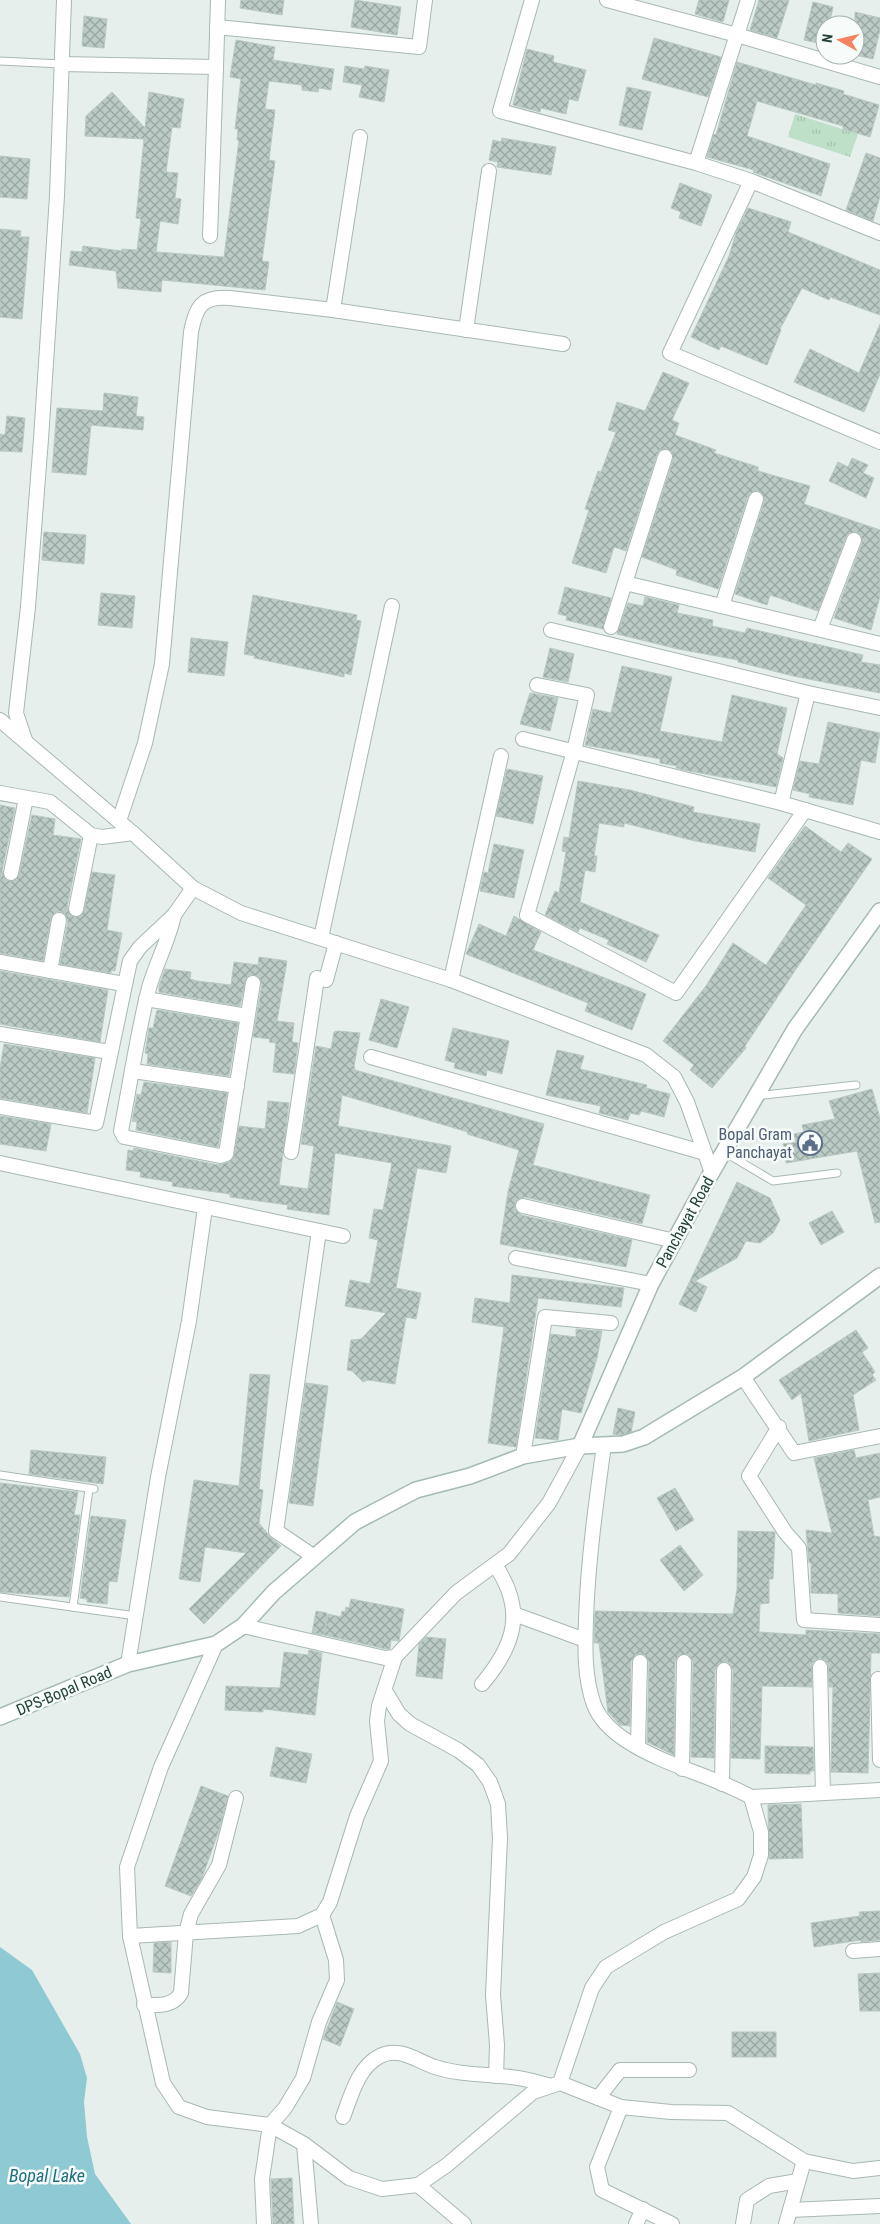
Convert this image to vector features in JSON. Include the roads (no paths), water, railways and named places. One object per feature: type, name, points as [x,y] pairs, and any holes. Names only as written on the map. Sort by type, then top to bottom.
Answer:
[{"type":"street","points":[[25,741],[16,713],[28,607],[41,439],[57,196],[64,0]]},
{"type":"street","points":[[210,236],[218,0]]},
{"type":"street","points":[[217,27],[419,47],[425,0]]},
{"type":"street","points":[[532,0],[500,111],[696,163],[751,181],[880,233]]},
{"type":"street","points":[[607,0],[737,35],[880,77]]},
{"type":"street","points":[[696,163],[748,0]]},
{"type":"street","points":[[61,64],[216,67]]},
{"type":"street","points":[[333,310],[360,137]]},
{"type":"street","points":[[466,330],[489,171]]},
{"type":"street","points":[[751,181],[670,352],[878,437]]},
{"type":"street","points":[[119,821],[145,743],[162,664],[194,319],[200,304],[214,297],[333,310],[563,344]]},
{"type":"street","points":[[611,627],[664,457]]},
{"type":"street","points":[[722,606],[756,499]]},
{"type":"street","points":[[820,630],[854,540]]},
{"type":"street","points":[[625,583],[880,644]]},
{"type":"street","points":[[322,938],[392,606]]},
{"type":"street","points":[[551,630],[808,694],[880,708]]},
{"type":"street","points":[[537,685],[587,695],[574,751],[527,915],[676,993],[805,810]]},
{"type":"street","points":[[781,803],[808,694]]},
{"type":"street","points":[[0,720],[133,833],[193,888],[241,913],[451,980],[646,1055],[674,1077],[687,1102],[712,1173]]},
{"type":"street","points":[[523,739],[781,803],[880,832]]},
{"type":"street","points":[[451,980],[502,756]]},
{"type":"street","points":[[0,793],[50,802],[91,835],[102,837],[133,833]]},
{"type":"street","points":[[11,873],[26,798]]},
{"type":"street","points":[[76,908],[91,835]]},
{"type":"street","points":[[0,1107],[93,1124],[97,1120],[124,984],[134,953],[163,923],[174,915],[193,888]]},
{"type":"street","name":"Panchayat Road","points":[[580,1446],[652,1284],[712,1173],[795,1028],[880,911]]},
{"type":"street","points":[[174,915],[156,962],[146,999],[121,1131],[124,1137],[220,1156],[226,1154],[253,983]]},
{"type":"street","points":[[50,971],[59,920]]},
{"type":"street","points":[[291,1152],[317,978],[326,980],[336,943]]},
{"type":"street","points":[[0,962],[124,984]]},
{"type":"street","points":[[146,999],[247,1016]]},
{"type":"street","points":[[0,1034],[110,1052]]},
{"type":"street","points":[[371,1057],[705,1154]]},
{"type":"street","points":[[133,1071],[237,1086]]},
{"type":"street","points":[[0,1163],[343,1236]]},
{"type":"street","points":[[523,1206],[675,1241]]},
{"type":"street","points":[[128,1664],[158,1476],[189,1321],[205,1208]]},
{"type":"street","points":[[313,1556],[276,1531],[319,1231]]},
{"type":"street","points":[[516,1258],[652,1284]]},
{"type":"street","points":[[751,1797],[760,1832],[761,1855],[754,1877],[738,1899],[664,1932],[606,1967],[592,1988],[554,2084],[533,2092],[418,2186],[382,2189],[349,2178],[304,2144],[270,2125],[207,2117],[179,2107],[163,2083],[144,2006],[130,1936],[127,1867],[161,1767],[216,1644],[243,1626],[274,1592],[313,1556],[356,1522],[416,1490],[470,1476],[523,1456],[580,1446],[623,1444],[644,1437],[743,1377],[880,1276]]},
{"type":"street","points":[[523,1456],[546,1317],[611,1323]]},
{"type":"street","points":[[743,1377],[794,1453],[880,1436]]},
{"type":"street","points":[[778,1427],[749,1476],[785,1532],[799,1548],[804,1620],[880,1625]]},
{"type":"street","points":[[604,1445],[592,1532],[585,1640],[587,1683],[595,1707],[606,1724],[638,1746],[682,1769],[751,1797],[880,1790]]},
{"type":"street","points":[[130,1936],[298,1926],[322,1915],[330,1902],[358,1816],[381,1761],[377,1721],[395,1657],[456,1593],[510,1554],[549,1503],[580,1446]]},
{"type":"street","points":[[482,1684],[503,1657],[509,1641],[514,1614],[510,1589],[496,1565]]},
{"type":"street","points":[[514,1614],[585,1640]]},
{"type":"street","points":[[243,1626],[384,1658],[395,1657]]},
{"type":"street","name":"DPS-Bopal Road","points":[[0,1717],[128,1664],[216,1644]]},
{"type":"street","points":[[638,1746],[640,1662]]},
{"type":"street","points":[[682,1769],[684,1662]]},
{"type":"street","points":[[820,1667],[823,1793]]},
{"type":"street","points":[[722,1784],[724,1670]]},
{"type":"street","points":[[878,1678],[880,1760]]},
{"type":"street","points":[[385,1690],[400,1714],[410,1724],[458,1750],[478,1765],[490,1782],[498,1804],[500,1838],[493,1994],[497,2044],[496,2076]]},
{"type":"street","points":[[144,2006],[162,2005],[177,1999],[182,1982],[186,1933],[191,1914],[219,1865],[236,1798]]},
{"type":"street","points":[[264,2224],[262,2179],[270,2125],[285,2108],[303,2078],[319,2022],[337,1980],[336,1960],[322,1915]]},
{"type":"street","points":[[853,1951],[880,1949]]},
{"type":"street","points":[[343,2117],[356,2083],[369,2064],[380,2056],[391,2052],[404,2054],[436,2067],[462,2073],[513,2077],[554,2084],[621,2107],[671,2112],[728,2113],[804,2161],[853,2171],[880,2168]]},
{"type":"street","points":[[598,2098],[620,2070],[689,2070]]},
{"type":"street","points":[[621,2107],[597,2167],[602,2190],[672,2224]]},
{"type":"street","points":[[304,2144],[311,2224]]},
{"type":"street","points":[[786,2224],[804,2161]]},
{"type":"street","points":[[743,2224],[747,2200],[769,2186],[798,2181]]},
{"type":"street","points":[[418,2186],[464,2224]]},
{"type":"street","points":[[790,2210],[880,2206]]},
{"type":"street","points":[[636,2224],[643,2209]]},
{"type":"lane","points":[[0,61],[61,64]]},
{"type":"lane","points":[[756,1096],[856,1085]]},
{"type":"lane","points":[[724,1152],[773,1181],[837,1173]]},
{"type":"lane","points":[[0,1476],[91,1489],[73,1607]]},
{"type":"lane","points":[[0,1597],[136,1616]]},
{"type":"water","name":"Bopal Lake","points":[[0,1947],[32,1970],[80,2054],[87,2078],[84,2102],[87,2137],[95,2174],[131,2224],[0,2224]]},
{"type":"place","name":"Bopal Gram Panchayat","points":[[810,1143]]}]
